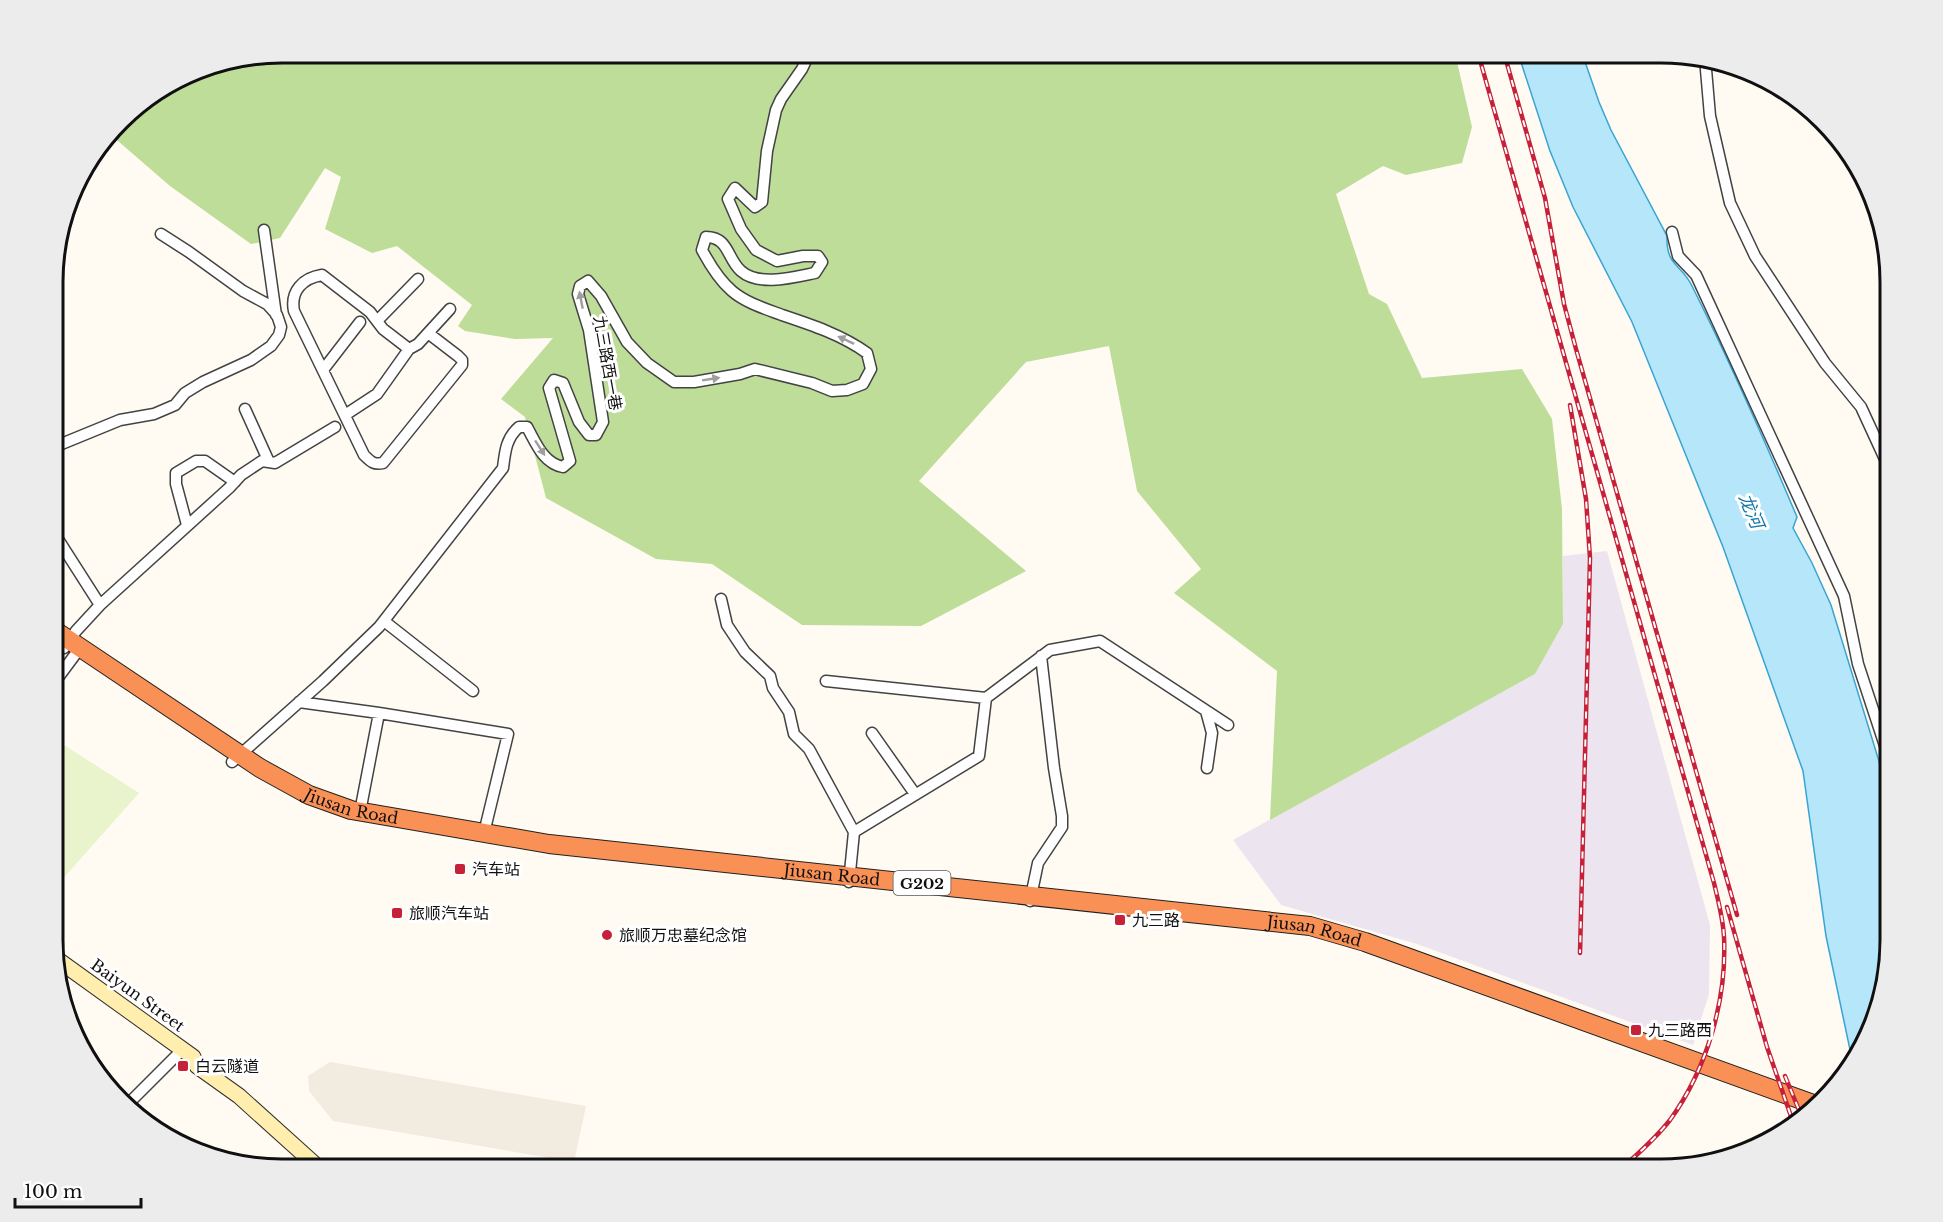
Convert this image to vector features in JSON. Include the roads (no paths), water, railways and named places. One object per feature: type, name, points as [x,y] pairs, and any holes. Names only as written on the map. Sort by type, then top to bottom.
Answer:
[{"type":"highway","name":"Jiusan Road","points":[[66,644],[236,758],[270,787],[335,816],[364,823],[548,852],[849,880]]},
{"type":"highway","name":"Jiusan Road","points":[[236,758],[338,807],[549,844],[1030,900],[1291,933],[1326,940],[1800,1109]]},
{"type":"highway","name":"Jiusan Road","points":[[1030,900],[1292,923],[1329,931],[1808,1102]]},
{"type":"main road","name":"Baiyun Street","points":[[65,965],[178,1053],[188,1066],[197,1066],[239,1096],[308,1159]]},
{"type":"main road","name":"Baiyun Street","points":[[66,977],[178,1053]]},
{"type":"street","name":"九三路西一巷","points":[[236,758],[384,621],[502,468],[510,434],[519,427],[527,427],[539,450],[553,465],[562,467],[570,461],[549,388],[554,380],[563,383],[579,422],[589,435],[596,435],[603,422],[589,330],[578,294],[580,286],[588,281],[601,296],[627,342],[647,363],[674,382],[705,380],[755,369],[813,382],[832,391],[847,390],[862,384],[871,369],[867,353],[853,343],[820,328],[760,307],[733,292],[713,271],[702,250],[706,237],[716,237],[722,242],[742,272],[761,279],[784,280],[815,273],[822,262],[818,255],[777,261],[756,250],[741,229],[728,199],[735,188],[755,207],[762,202],[776,110],[805,63]]},
{"type":"street","points":[[1706,67],[1710,116],[1730,203],[1755,256],[1825,363],[1861,407],[1880,448]]},
{"type":"street","points":[[63,443],[120,420],[165,410],[175,405],[185,393],[203,382],[251,360],[271,346],[279,336],[281,327],[274,301],[264,230]]},
{"type":"street","points":[[1672,232],[1678,256],[1696,275],[1844,596],[1858,664],[1880,731]]},
{"type":"street","points":[[161,234],[243,291],[267,304],[277,315]]},
{"type":"street","points":[[409,349],[383,329],[370,312],[322,275],[312,276],[297,289],[292,302],[294,312],[364,455],[371,462],[384,463],[462,365],[462,360],[458,356],[428,333]]},
{"type":"street","points":[[377,321],[418,279]]},
{"type":"street","points":[[274,301],[292,302]]},
{"type":"street","points":[[345,416],[377,394],[409,349],[418,344],[450,309]]},
{"type":"street","points":[[323,370],[360,322]]},
{"type":"street","points":[[245,409],[269,462]]},
{"type":"street","points":[[66,644],[100,605],[241,475],[262,461],[275,462],[335,427]]},
{"type":"street","points":[[187,525],[176,483],[176,473],[196,461],[205,461],[235,482]]},
{"type":"street","points":[[63,547],[100,605]]},
{"type":"street","points":[[721,599],[727,625],[745,652],[770,676],[773,688],[789,712],[794,734],[809,749],[854,832],[849,880]]},
{"type":"street","points":[[384,621],[473,691]]},
{"type":"street","points":[[826,681],[986,698],[1050,650],[1100,641],[1228,725]]},
{"type":"street","points":[[1030,900],[1038,862],[1062,827],[1041,656]]},
{"type":"street","points":[[854,832],[979,756],[986,698]]},
{"type":"street","points":[[299,702],[508,734],[484,833]]},
{"type":"street","points":[[1206,711],[1212,733],[1207,768]]},
{"type":"street","points":[[360,812],[379,713]]},
{"type":"street","points":[[872,733],[915,794]]},
{"type":"street","points":[[132,1100],[178,1053]]},
{"type":"water","name":"龙河","points":[[1521,63],[1585,63],[1611,130],[1667,236],[1669,254],[1688,279],[1720,343],[1797,517],[1793,528],[1831,605],[1880,764],[1880,954],[1873,997],[1850,1050],[1826,936],[1803,771],[1723,547],[1632,322],[1573,207],[1550,151]]},
{"type":"railway","points":[[1481,63],[1714,883],[1723,923],[1722,985],[1712,1033],[1704,1056],[1683,1100],[1670,1120],[1632,1159]]},
{"type":"railway","points":[[1507,63],[1545,198],[1564,304],[1576,349],[1737,915]]},
{"type":"railway","points":[[1570,405],[1586,499],[1590,558],[1580,953]]},
{"type":"railway","points":[[1727,907],[1767,1047],[1791,1116]]},
{"type":"railway","points":[[1785,1076],[1799,1110]]},
{"type":"place","name":"汽车站","points":[[460,869]]},
{"type":"place","name":"旅顺汽车站","points":[[397,913]]},
{"type":"place","name":"九三路","points":[[1120,920]]},
{"type":"place","name":"旅顺万忠墓纪念馆","points":[[607,935]]},
{"type":"place","name":"九三路西","points":[[1636,1030]]},
{"type":"place","name":"白云隧道","points":[[183,1066]]}]
